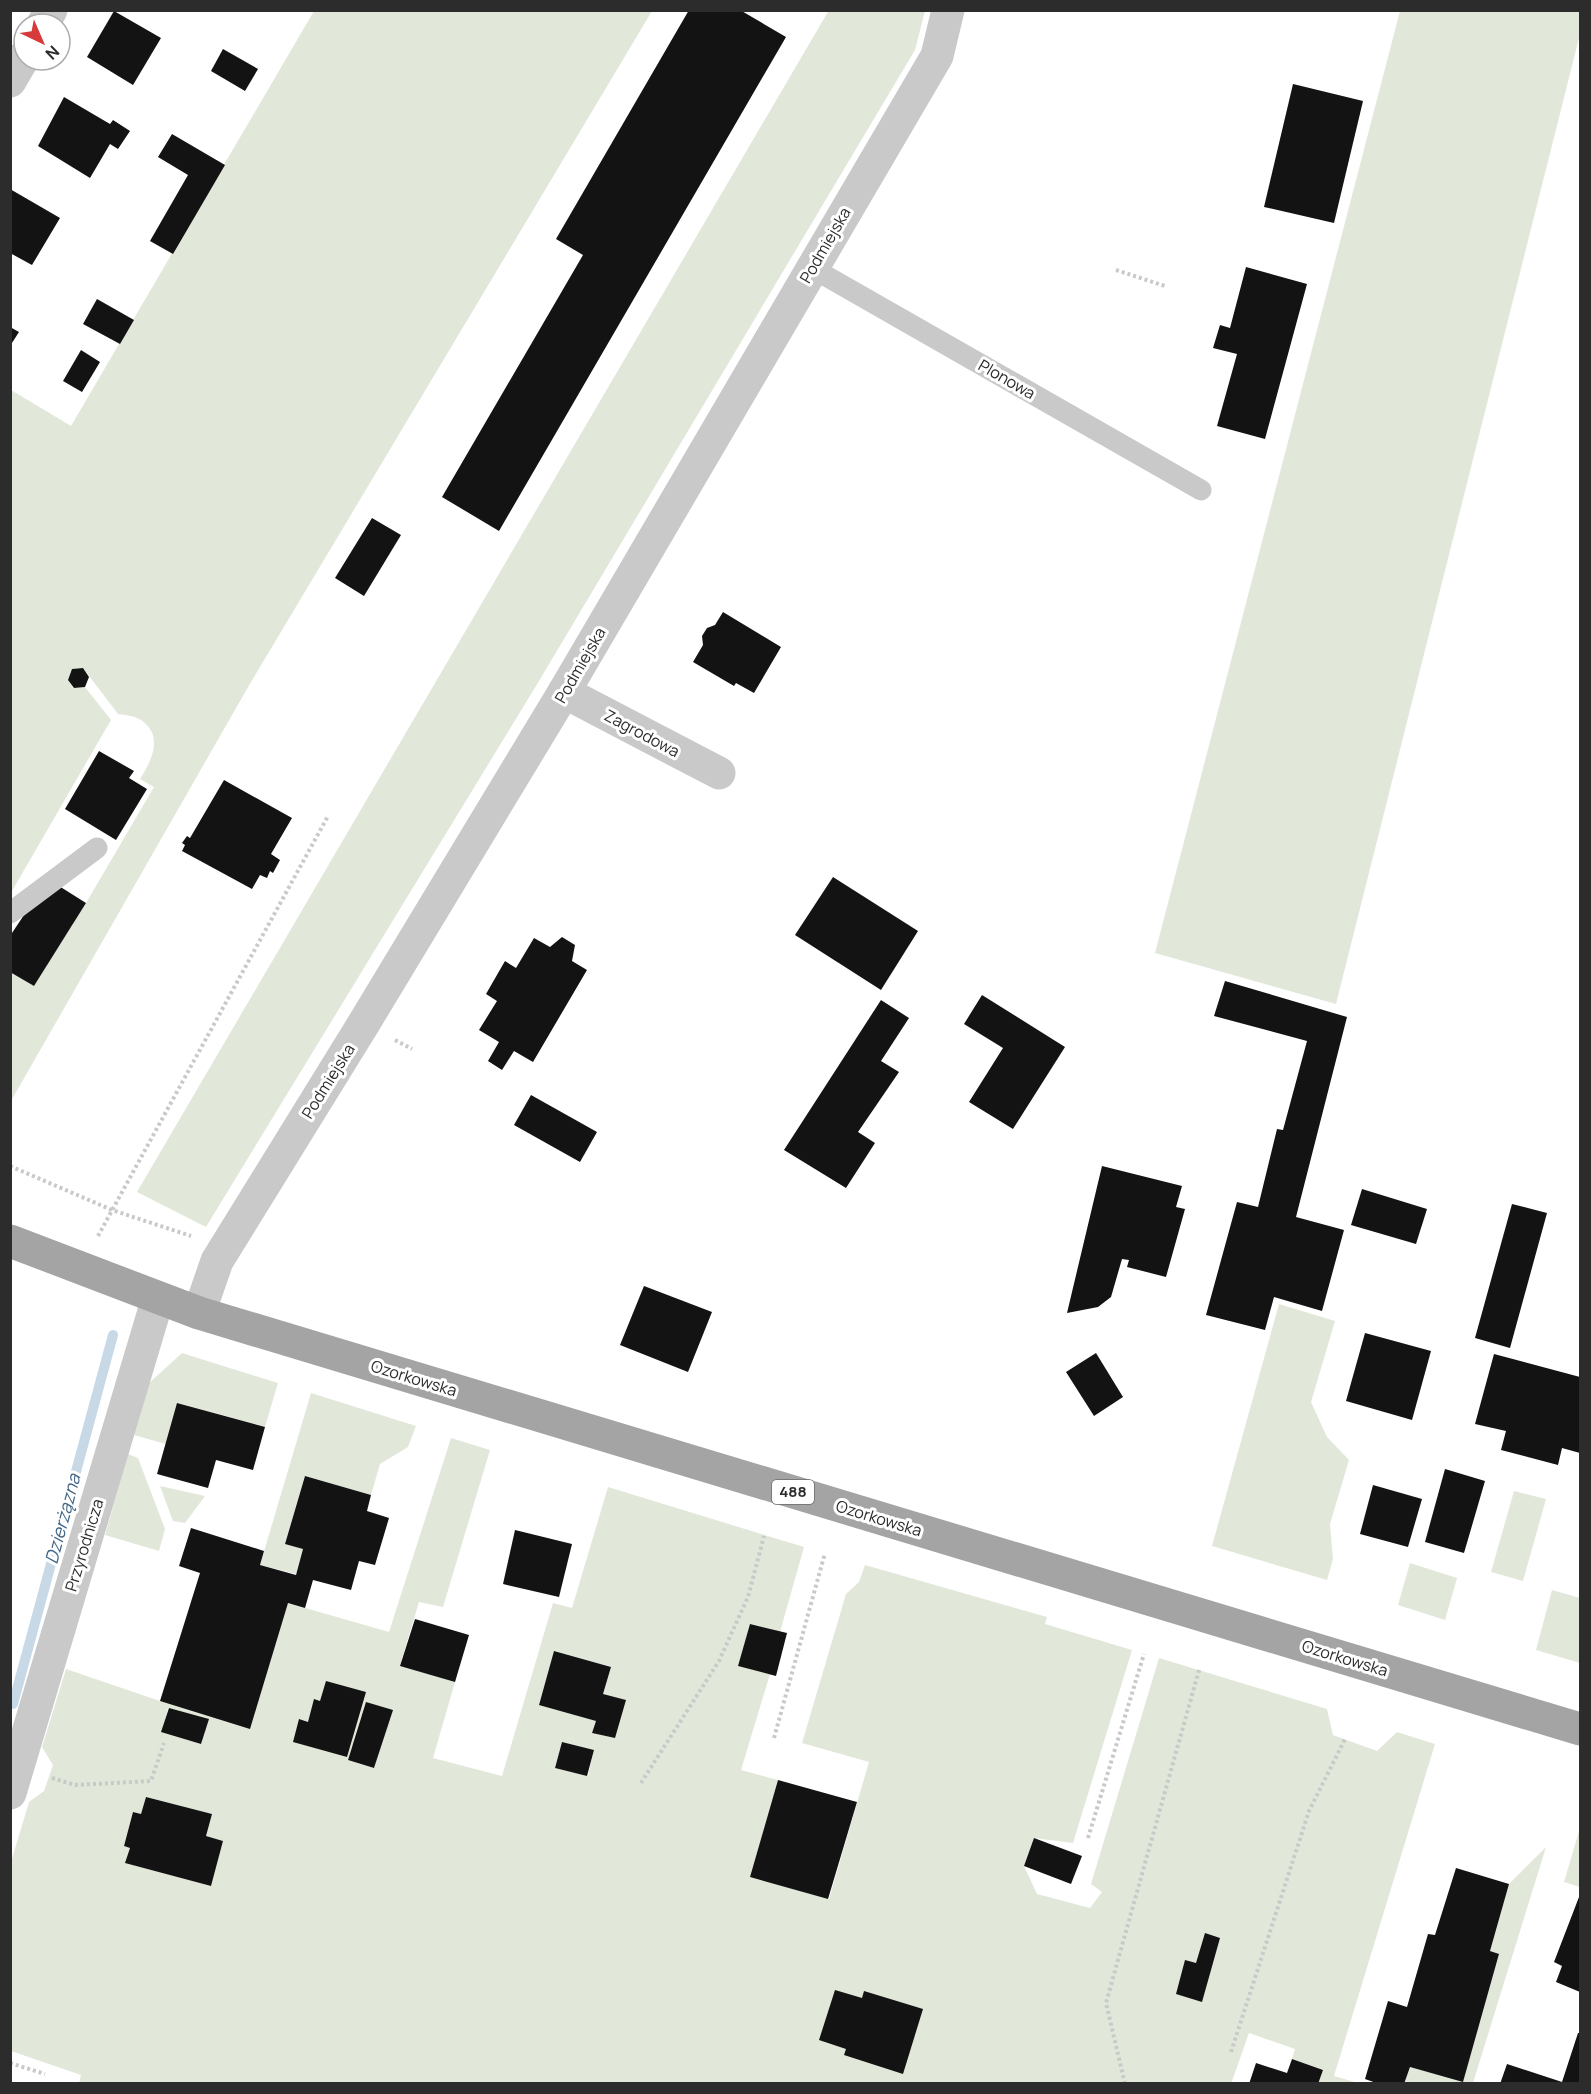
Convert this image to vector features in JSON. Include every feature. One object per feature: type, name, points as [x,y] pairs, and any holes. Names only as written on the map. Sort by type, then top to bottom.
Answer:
[{"type":"main road","name":"Ozorkowska","points":[[10,1241],[199,1313],[1581,1729]]},
{"type":"street","name":"Podmiejska","points":[[199,1313],[217,1261],[564,692],[937,56],[948,10]]},
{"type":"street","name":"Zagrodowa","points":[[564,692],[719,773]]},
{"type":"street","name":"Przyrodnicza","points":[[14,1780],[158,1298]]},
{"type":"lane","name":"Plonowa","points":[[812,268],[1201,490]]},
{"type":"lane","points":[[10,913],[97,848]]},
{"type":"path","points":[[1116,270],[1165,286]]},
{"type":"path","points":[[81,1269],[328,816]]},
{"type":"path","points":[[10,1166],[112,1210],[226,1247]]},
{"type":"path","points":[[641,1783],[719,1662],[748,1597],[764,1536]]},
{"type":"path","points":[[774,1738],[825,1553]]},
{"type":"path","points":[[1088,1838],[1144,1654]]},
{"type":"path","points":[[1125,2084],[1106,2003],[1198,1671]]},
{"type":"path","points":[[1231,2052],[1309,1811],[1345,1739]]},
{"type":"path","points":[[14,1780],[75,1785],[151,1781],[164,1743]]},
{"type":"path","points":[[10,2063],[45,2074]]},
{"type":"shaded area","points":[[829,10],[925,11],[915,50],[539,681],[206,1227],[137,1192]]},
{"type":"shaded area","points":[[314,11],[652,11],[251,682],[11,1101],[11,972],[34,986],[86,903],[154,787],[140,779],[152,756],[154,741],[148,726],[141,720],[118,714],[83,668],[72,669],[68,680],[73,688],[85,687],[111,720],[12,891],[11,390],[71,426]]},
{"type":"shaded area","points":[[1400,11],[1580,11],[1580,34],[1336,1004],[1155,953]]},
{"type":"shaded area","points":[[1279,1304],[1335,1321],[1311,1402],[1327,1437],[1349,1460],[1330,1524],[1333,1559],[1327,1580],[1212,1546]]},
{"type":"shaded area","points":[[182,1353],[278,1383],[265,1427],[178,1403],[166,1444],[134,1435],[148,1384]]},
{"type":"shaded area","points":[[311,1393],[416,1426],[408,1447],[380,1464],[371,1495],[305,1476],[285,1543],[303,1549],[296,1574],[260,1565]]},
{"type":"shaded area","points":[[451,1438],[490,1450],[443,1607],[419,1602],[400,1665],[455,1682],[433,1758],[502,1776],[553,1603],[572,1608],[608,1487],[804,1547],[780,1632],[750,1624],[739,1666],[770,1674],[741,1770],[778,1780],[750,1877],[829,1899],[869,1762],[802,1743],[846,1594],[859,1582],[865,1565],[1047,1617],[1045,1624],[1132,1650],[1073,1843],[1034,1838],[1024,1866],[1037,1894],[1090,1908],[1102,1892],[1091,1884],[1159,1658],[1327,1709],[1333,1735],[1377,1751],[1397,1732],[1435,1744],[1334,2076],[1358,2083],[1318,2083],[1323,2070],[1292,2059],[1295,2049],[1249,2033],[1231,2084],[79,2084],[81,2075],[11,2051],[11,1862],[29,1802],[44,1791],[53,1765],[42,1747],[66,1669],[160,1701],[288,1603],[389,1632]],"holes":[[[555,1651],[611,1667],[603,1694],[615,1738],[592,1733],[596,1721],[539,1704]],[[366,1702],[392,1711],[374,1768],[348,1760]],[[168,1708],[208,1719],[201,1744],[162,1732]],[[562,1742],[594,1750],[588,1776],[555,1768]],[[146,1797],[211,1814],[206,1836],[223,1841],[211,1886],[126,1863],[130,1848],[124,1846],[133,1812],[141,1814]]]},
{"type":"shaded area","points":[[128,1454],[138,1458],[165,1529],[159,1551],[105,1535]]},
{"type":"shaded area","points":[[160,1486],[205,1496],[185,1523],[173,1521]]},
{"type":"shaded area","points":[[1514,1491],[1546,1499],[1523,1581],[1491,1572]]},
{"type":"shaded area","points":[[1410,1563],[1457,1578],[1445,1620],[1398,1605]]},
{"type":"shaded area","points":[[1552,1590],[1580,1598],[1580,1663],[1536,1650]]},
{"type":"shaded area","points":[[1580,1828],[1580,1887],[1564,1882]]},
{"type":"shaded area","points":[[1546,1847],[1473,2083],[1404,2084],[1410,2067],[1463,2081],[1499,1955],[1490,1951],[1509,1884]]},
{"type":"building","points":[[689,10],[740,10],[786,37],[499,531],[442,497],[583,255],[556,239]]},
{"type":"building","points":[[114,11],[161,38],[133,85],[87,57]]},
{"type":"building","points":[[223,49],[258,69],[245,91],[211,71]]},
{"type":"building","points":[[1293,84],[1363,101],[1334,223],[1264,207]]},
{"type":"building","points":[[64,97],[110,124],[113,120],[130,131],[118,149],[110,144],[90,178],[38,146]]},
{"type":"building","points":[[172,134],[225,165],[173,254],[150,241],[188,175],[158,157]]},
{"type":"building","points":[[10,189],[60,218],[32,265],[10,253]]},
{"type":"building","points":[[1246,267],[1307,284],[1265,439],[1217,426],[1237,354],[1213,348],[1220,325],[1230,328]]},
{"type":"building","points":[[97,299],[134,320],[120,344],[83,324]]},
{"type":"building","points":[[10,327],[19,332],[10,346]]},
{"type":"building","points":[[81,350],[100,362],[82,392],[63,381]]},
{"type":"building","points":[[372,518],[401,535],[364,596],[335,578]]},
{"type":"building","points":[[723,612],[781,647],[754,693],[736,683],[734,686],[693,662],[703,645],[702,636],[707,628],[715,625]]},
{"type":"building","points":[[83,668],[89,677],[85,687],[74,688],[68,680],[72,669]]},
{"type":"building","points":[[99,751],[134,771],[129,778],[147,789],[116,840],[65,809]]},
{"type":"building","points":[[224,780],[292,818],[271,854],[280,860],[273,873],[270,871],[267,878],[260,875],[252,889],[182,851],[185,845],[182,843],[187,836],[190,838]]},
{"type":"building","points":[[833,877],[918,931],[881,990],[795,935]]},
{"type":"building","points":[[59,886],[86,903],[34,986],[10,972],[10,936],[26,912]]},
{"type":"building","points":[[562,937],[575,945],[572,961],[587,970],[533,1062],[514,1051],[502,1070],[488,1061],[499,1042],[479,1030],[497,1001],[486,994],[505,961],[516,968],[534,938],[550,947]]},
{"type":"building","points":[[1225,981],[1347,1017],[1296,1217],[1344,1230],[1322,1311],[1274,1297],[1265,1330],[1206,1315],[1237,1202],[1258,1207],[1277,1129],[1283,1130],[1307,1041],[1214,1016]]},
{"type":"building","points":[[982,995],[1065,1047],[1013,1129],[969,1102],[1003,1048],[964,1024]]},
{"type":"building","points":[[881,1000],[909,1018],[881,1061],[899,1072],[858,1132],[875,1143],[846,1188],[784,1150]]},
{"type":"building","points":[[531,1095],[597,1132],[580,1162],[514,1125]]},
{"type":"building","points":[[1102,1166],[1182,1186],[1176,1207],[1185,1209],[1166,1277],[1127,1267],[1129,1260],[1122,1259],[1111,1297],[1098,1307],[1067,1313]]},
{"type":"building","points":[[1362,1189],[1427,1209],[1416,1244],[1351,1225]]},
{"type":"building","points":[[1512,1204],[1547,1213],[1510,1348],[1475,1338]]},
{"type":"building","points":[[644,1286],[712,1312],[688,1372],[620,1345]]},
{"type":"building","points":[[1365,1333],[1431,1351],[1412,1420],[1346,1401]]},
{"type":"building","points":[[1096,1353],[1123,1397],[1094,1416],[1066,1372]]},
{"type":"building","points":[[1494,1354],[1580,1377],[1580,1453],[1562,1448],[1558,1465],[1501,1450],[1506,1431],[1475,1424]]},
{"type":"building","points":[[177,1403],[265,1427],[253,1470],[216,1460],[208,1488],[157,1474]]},
{"type":"building","points":[[1445,1469],[1485,1481],[1464,1553],[1425,1542]]},
{"type":"building","points":[[305,1476],[371,1495],[367,1511],[389,1518],[375,1565],[359,1561],[351,1590],[313,1580],[305,1608],[288,1603],[250,1729],[160,1701],[200,1573],[179,1566],[191,1528],[264,1551],[260,1565],[296,1575],[303,1549],[285,1544]]},
{"type":"building","points":[[1373,1485],[1422,1499],[1408,1547],[1360,1534]]},
{"type":"building","points":[[515,1530],[572,1544],[559,1597],[503,1584]]},
{"type":"building","points":[[415,1619],[469,1635],[455,1682],[400,1666]]},
{"type":"building","points":[[750,1624],[787,1633],[776,1676],[738,1666]]},
{"type":"building","points":[[554,1651],[611,1667],[603,1694],[626,1700],[615,1738],[592,1733],[596,1721],[539,1705]]},
{"type":"building","points":[[326,1681],[366,1692],[347,1757],[293,1742],[299,1719],[308,1722],[314,1699],[320,1701]]},
{"type":"building","points":[[366,1702],[393,1710],[374,1768],[348,1760]]},
{"type":"building","points":[[169,1708],[209,1719],[201,1744],[161,1732]]},
{"type":"building","points":[[562,1742],[594,1750],[587,1776],[555,1768]]},
{"type":"building","points":[[778,1780],[857,1802],[828,1899],[750,1877]]},
{"type":"building","points":[[146,1797],[212,1814],[206,1836],[223,1841],[211,1886],[125,1863],[130,1848],[124,1846],[133,1812],[141,1814]]},
{"type":"building","points":[[1034,1838],[1082,1856],[1071,1884],[1024,1866]]},
{"type":"building","points":[[1456,1868],[1509,1884],[1490,1951],[1499,1954],[1463,2082],[1410,2067],[1404,2084],[1379,2084],[1365,2079],[1388,2001],[1407,2007],[1428,1934],[1435,1935]]},
{"type":"building","points":[[1579,1897],[1580,1992],[1556,1982],[1562,1966],[1554,1962]]},
{"type":"building","points":[[1205,1933],[1220,1938],[1202,2002],[1176,1994],[1185,1960],[1196,1963]]},
{"type":"building","points":[[835,1990],[862,1998],[864,1991],[923,2009],[903,2074],[844,2055],[846,2049],[819,2040]]},
{"type":"building","points":[[1578,2033],[1580,2033],[1580,2084],[1500,2084],[1507,2064],[1562,2082]]},
{"type":"building","points":[[1292,2059],[1323,2070],[1318,2084],[1249,2084],[1256,2063],[1287,2073]]},
{"type":"waterway","name":"Dzierżązna","points":[[13,1704],[113,1335]]}]
